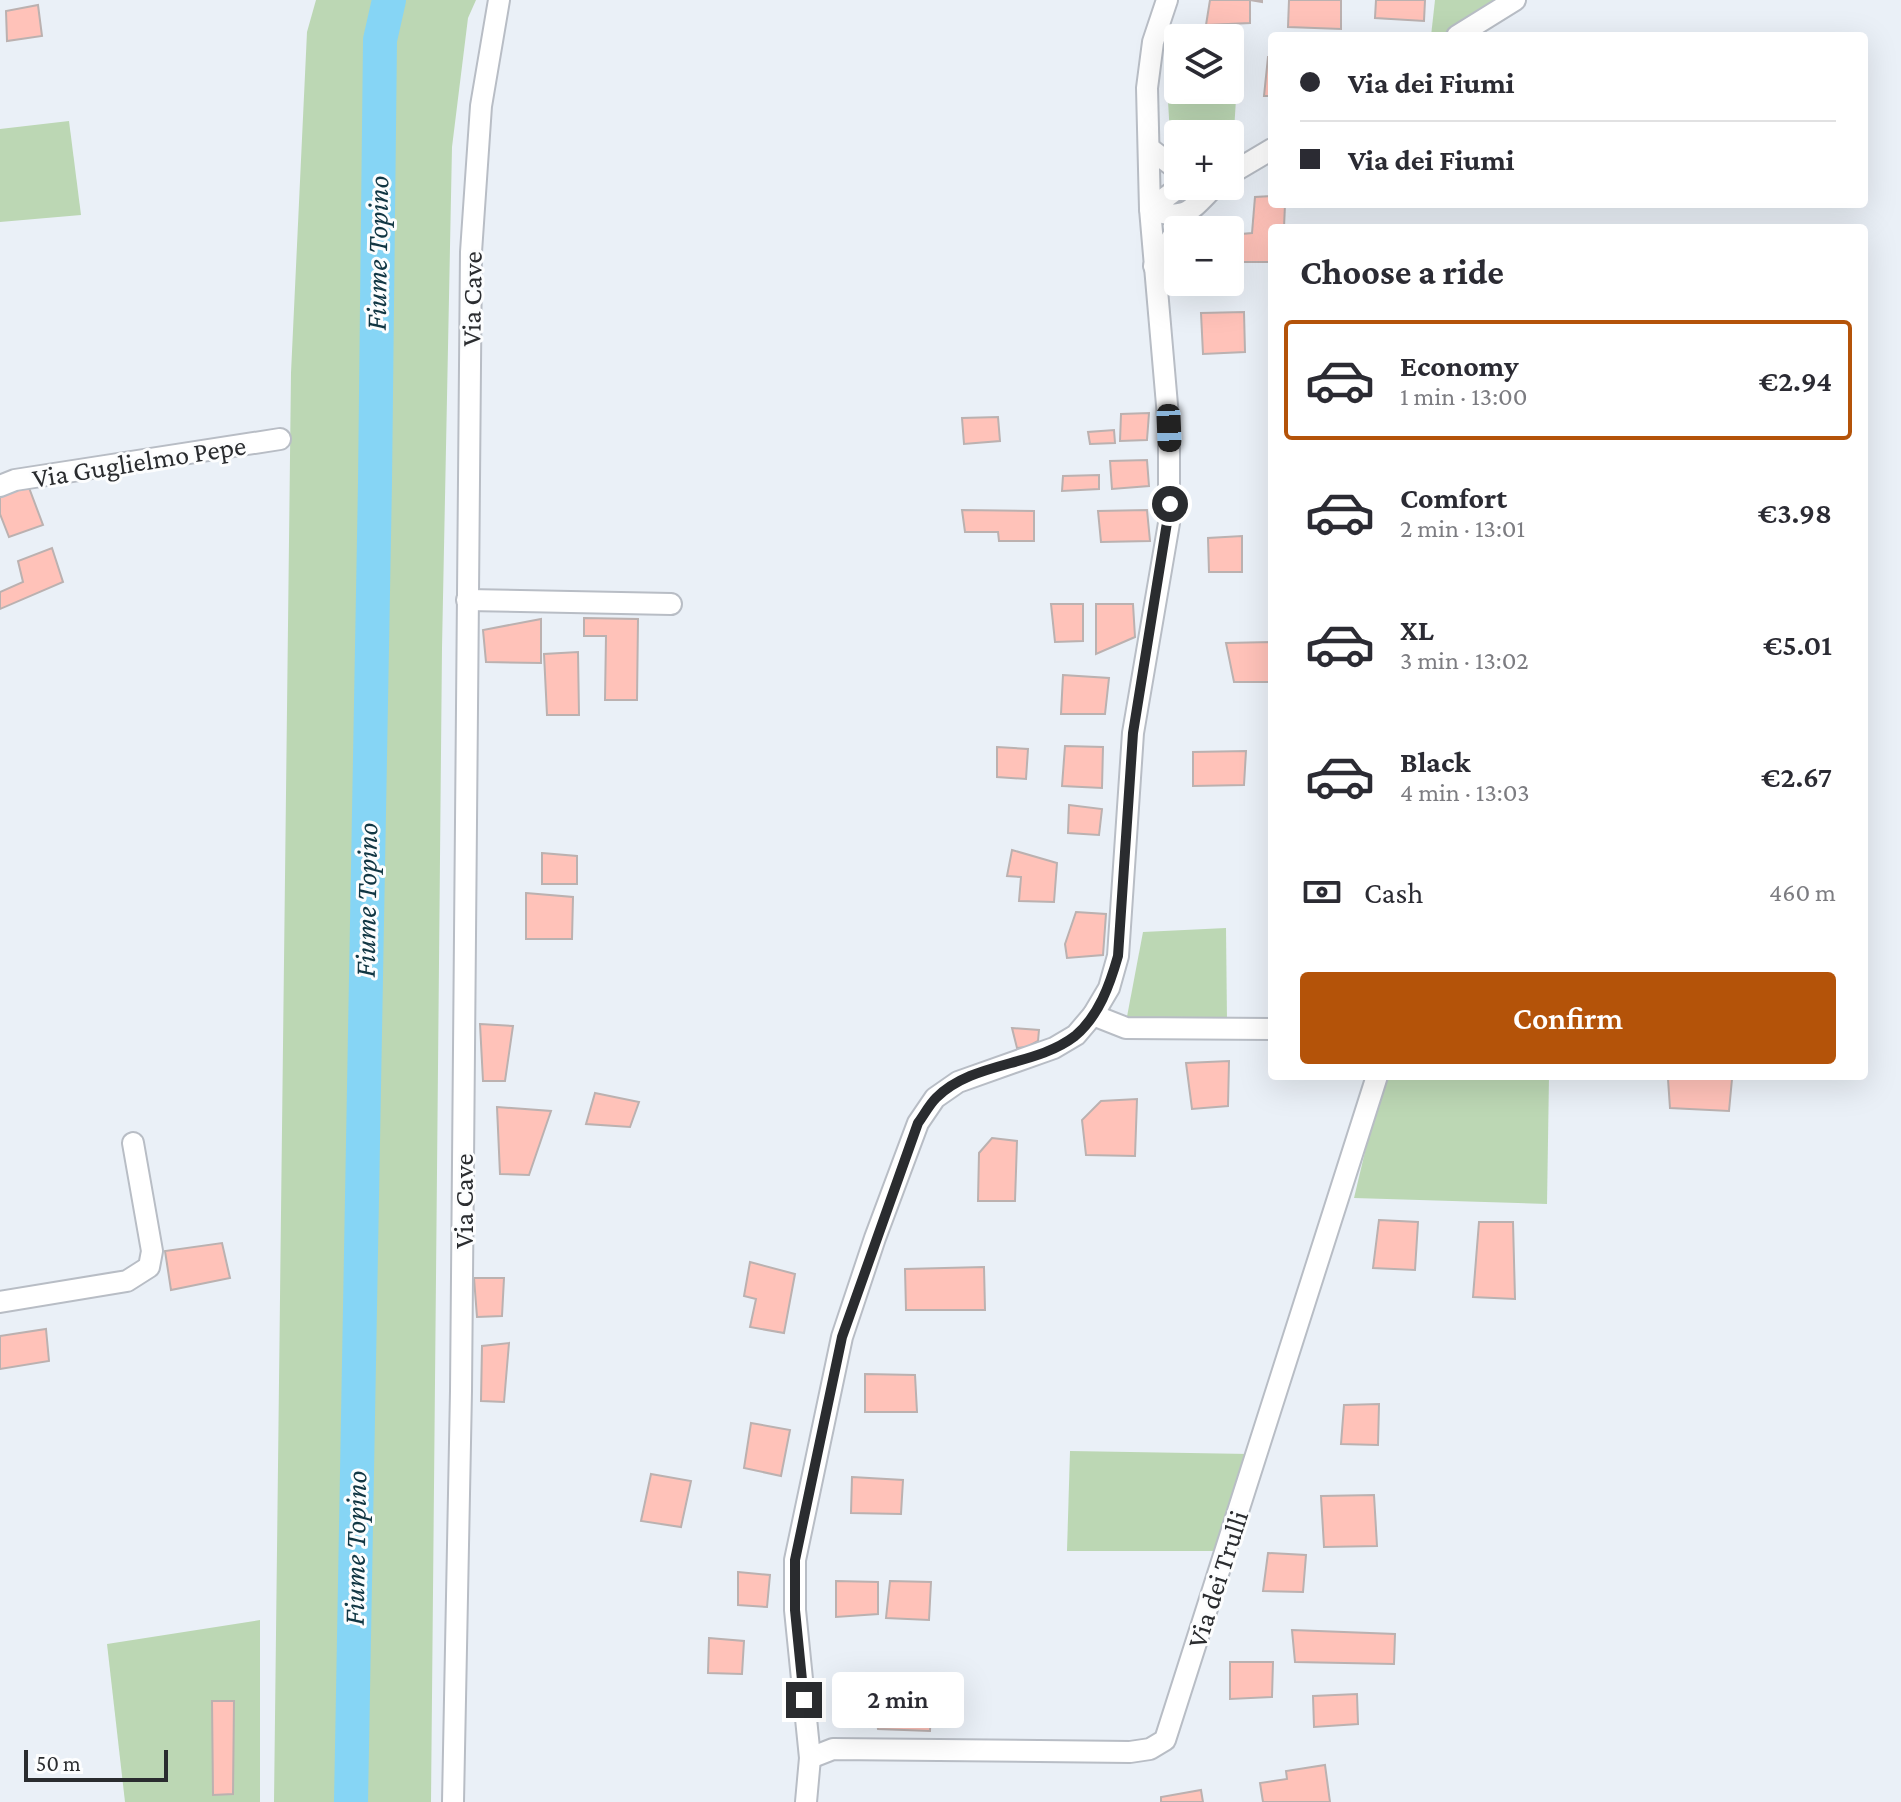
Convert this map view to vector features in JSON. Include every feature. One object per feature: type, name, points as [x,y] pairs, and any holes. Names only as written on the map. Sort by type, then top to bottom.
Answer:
[{"type":"street","name":"Via Cave","points":[[453,1802],[461,1375],[471,252],[481,106],[499,0]]},
{"type":"street","points":[[806,1802],[810,1758],[795,1610],[795,1560],[842,1337],[918,1123],[935,1098],[958,1082],[1054,1048],[1076,1035],[1093,1015],[1109,988],[1118,956],[1133,733],[1169,523],[1169,428],[1150,209],[1147,88],[1151,57],[1167,0]]},
{"type":"street","points":[[1463,32],[1515,0]]},
{"type":"street","points":[[1149,148],[1164,159]]},
{"type":"street","points":[[1244,166],[1268,151]]},
{"type":"street","points":[[1150,209],[1164,199]]},
{"type":"street","points":[[1154,266],[1187,214],[1201,200]]},
{"type":"street","points":[[1150,209],[1170,216],[1187,214]]},
{"type":"street","name":"Via Guglielmo Pepe","points":[[0,486],[15,480],[280,439]]},
{"type":"street","points":[[467,600],[671,604]]},
{"type":"street","points":[[1093,1015],[1126,1028],[1268,1029]]},
{"type":"street","name":"Via dei Trulli","points":[[810,1758],[833,1749],[1130,1752],[1150,1749],[1165,1740],[1376,1080]]},
{"type":"street","points":[[0,1302],[127,1281],[149,1267],[152,1251],[133,1143]]},
{"type":"green space","points":[[316,0],[476,0],[468,18],[452,147],[442,648],[431,1802],[274,1802],[291,373],[307,32]]},
{"type":"green space","points":[[1435,0],[1512,0],[1454,32],[1431,32]]},
{"type":"green space","points":[[1168,104],[1236,104],[1235,120],[1169,120]]},
{"type":"green space","points":[[69,121],[81,215],[0,222],[0,129]]},
{"type":"green space","points":[[1226,928],[1227,1020],[1126,1022],[1143,932]]},
{"type":"green space","points":[[1382,1080],[1549,1080],[1547,1204],[1354,1198]]},
{"type":"green space","points":[[1070,1451],[1250,1454],[1218,1551],[1067,1551]]},
{"type":"green space","points":[[260,1620],[260,1802],[125,1802],[107,1644]]},
{"type":"building","points":[[1210,0],[1250,0],[1250,23],[1206,24]]},
{"type":"building","points":[[1289,0],[1341,0],[1341,29],[1288,27]]},
{"type":"building","points":[[1376,0],[1425,0],[1424,21],[1375,18]]},
{"type":"building","points":[[38,5],[42,36],[7,41],[6,11]]},
{"type":"building","points":[[1268,57],[1268,96],[1264,96]]},
{"type":"building","points":[[1268,196],[1268,208],[1285,208],[1284,224],[1268,224],[1268,262],[1244,262],[1244,234],[1252,233],[1255,197]]},
{"type":"building","points":[[1244,312],[1245,352],[1203,354],[1201,313]]},
{"type":"building","points":[[1149,413],[1147,440],[1120,441],[1121,414]]},
{"type":"building","points":[[998,417],[1000,441],[964,444],[962,418]]},
{"type":"building","points":[[1114,430],[1115,443],[1090,444],[1088,432]]},
{"type":"building","points":[[1147,460],[1149,486],[1112,489],[1110,461]]},
{"type":"building","points":[[1099,475],[1099,489],[1062,491],[1063,476]]},
{"type":"building","points":[[28,485],[43,525],[9,537],[0,514],[0,494]]},
{"type":"building","points":[[962,510],[1034,511],[1034,541],[999,541],[998,532],[965,532]]},
{"type":"building","points":[[1147,510],[1150,541],[1101,542],[1098,511]]},
{"type":"building","points":[[1242,536],[1242,572],[1209,572],[1208,538]]},
{"type":"building","points":[[52,548],[63,582],[0,609],[0,592],[23,582],[18,561]]},
{"type":"building","points":[[1051,604],[1083,604],[1083,641],[1055,642]]},
{"type":"building","points":[[1096,604],[1133,604],[1135,637],[1096,654]]},
{"type":"building","points":[[584,618],[638,619],[637,700],[605,700],[606,636],[584,636]]},
{"type":"building","points":[[541,619],[541,663],[486,662],[483,630]]},
{"type":"building","points":[[1268,642],[1268,682],[1234,682],[1226,643]]},
{"type":"building","points":[[578,652],[579,715],[547,715],[544,654]]},
{"type":"building","points":[[1063,675],[1109,678],[1105,714],[1061,714]]},
{"type":"building","points":[[1065,746],[1103,747],[1102,788],[1062,786]]},
{"type":"building","points":[[997,747],[1028,749],[1026,779],[997,777]]},
{"type":"building","points":[[1246,751],[1244,785],[1193,786],[1193,752]]},
{"type":"building","points":[[1069,805],[1102,809],[1099,835],[1068,833]]},
{"type":"building","points":[[1012,850],[1057,863],[1054,902],[1019,901],[1021,877],[1007,876]]},
{"type":"building","points":[[542,853],[577,856],[577,884],[542,884]]},
{"type":"building","points":[[526,893],[573,897],[572,939],[526,939]]},
{"type":"building","points":[[1076,912],[1106,914],[1103,955],[1067,958],[1065,944]]},
{"type":"building","points":[[480,1024],[513,1026],[505,1081],[483,1081]]},
{"type":"building","points":[[1012,1028],[1039,1030],[1038,1041],[1017,1048]]},
{"type":"building","points":[[1229,1061],[1228,1106],[1192,1109],[1186,1063]]},
{"type":"building","points":[[1668,1080],[1732,1080],[1729,1111],[1670,1108]]},
{"type":"building","points":[[595,1093],[639,1102],[630,1127],[586,1124]]},
{"type":"building","points":[[1137,1099],[1135,1156],[1086,1155],[1082,1120],[1101,1101]]},
{"type":"building","points":[[497,1107],[551,1111],[529,1175],[500,1174]]},
{"type":"building","points":[[992,1138],[1017,1141],[1015,1201],[978,1201],[979,1153]]},
{"type":"building","points":[[1379,1220],[1418,1222],[1415,1270],[1373,1268]]},
{"type":"building","points":[[1479,1222],[1513,1222],[1515,1299],[1473,1297]]},
{"type":"building","points":[[222,1243],[230,1278],[171,1290],[165,1251]]},
{"type":"building","points":[[750,1262],[795,1274],[784,1333],[750,1327],[756,1299],[744,1296]]},
{"type":"building","points":[[984,1267],[985,1310],[906,1310],[905,1269]]},
{"type":"building","points":[[474,1278],[504,1278],[502,1316],[477,1317]]},
{"type":"building","points":[[46,1329],[49,1361],[0,1369],[0,1336]]},
{"type":"building","points":[[509,1343],[504,1402],[481,1401],[482,1346]]},
{"type":"building","points":[[865,1374],[915,1375],[917,1412],[865,1412]]},
{"type":"building","points":[[1379,1404],[1378,1445],[1341,1444],[1344,1405]]},
{"type":"building","points":[[751,1423],[790,1430],[781,1476],[744,1468]]},
{"type":"building","points":[[651,1474],[691,1481],[681,1527],[641,1521]]},
{"type":"building","points":[[852,1477],[903,1480],[901,1514],[851,1513]]},
{"type":"building","points":[[1374,1495],[1377,1546],[1324,1547],[1321,1496]]},
{"type":"building","points":[[1268,1553],[1306,1555],[1303,1592],[1263,1591]]},
{"type":"building","points":[[738,1572],[770,1575],[767,1607],[738,1605]]},
{"type":"building","points":[[836,1581],[878,1582],[878,1614],[836,1617]]},
{"type":"building","points":[[890,1581],[931,1582],[929,1620],[886,1618]]},
{"type":"building","points":[[1292,1630],[1395,1634],[1394,1664],[1295,1662]]},
{"type":"building","points":[[709,1638],[744,1641],[742,1674],[708,1673]]},
{"type":"building","points":[[1230,1662],[1273,1662],[1272,1697],[1230,1699]]},
{"type":"building","points":[[872,1684],[932,1686],[930,1731],[878,1729]]},
{"type":"building","points":[[1357,1694],[1358,1724],[1314,1727],[1313,1696]]},
{"type":"building","points":[[212,1701],[234,1701],[233,1794],[213,1795]]},
{"type":"building","points":[[1325,1765],[1330,1802],[1263,1802],[1260,1783],[1287,1779],[1286,1771]]},
{"type":"building","points":[[1201,1790],[1203,1802],[1161,1802],[1161,1797]]},
{"type":"waterway","name":"Fiume Topino","points":[[351,1802],[380,40],[389,0]]},
{"type":"route","points":[[804,1700],[795,1610],[795,1560],[819,1438],[842,1337],[918,1123],[935,1098],[958,1082],[1054,1048],[1076,1035],[1093,1015],[1109,988],[1118,956],[1133,733],[1170,504]]}]
